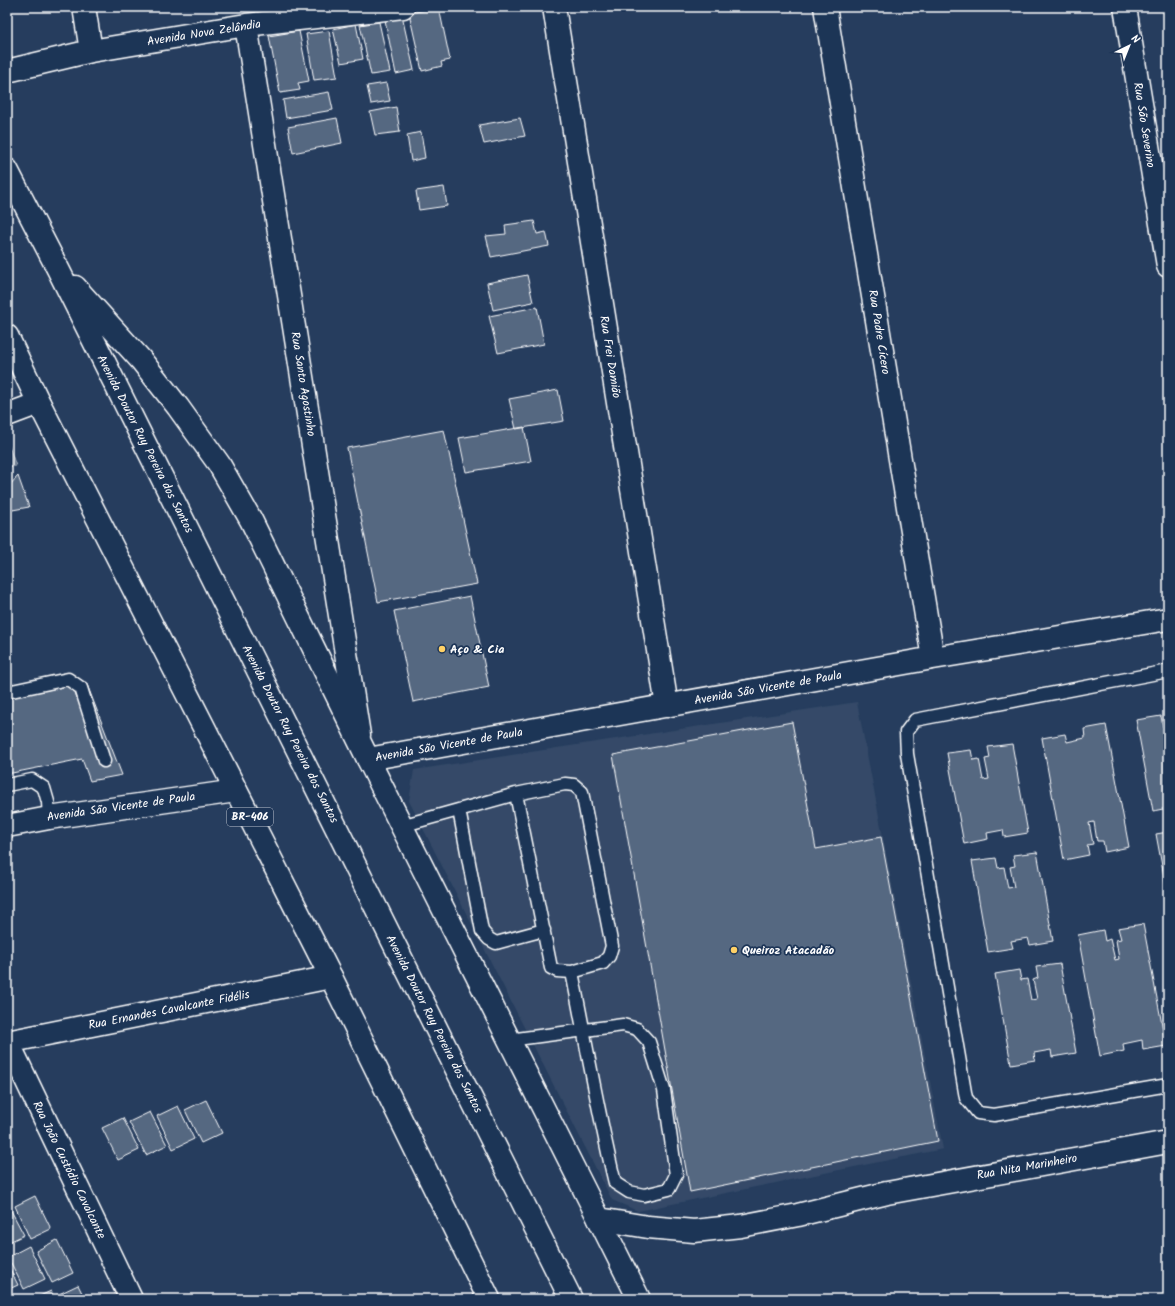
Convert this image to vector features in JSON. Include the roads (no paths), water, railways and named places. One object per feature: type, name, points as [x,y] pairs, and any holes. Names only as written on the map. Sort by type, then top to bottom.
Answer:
[{"type":"main road","points":[[84,7],[91,51]]},
{"type":"main road","name":"Avenida Nova Zelândia","points":[[7,71],[91,51],[246,25],[403,7]]},
{"type":"main road","name":"Rua Frei Damião","points":[[554,7],[667,706]]},
{"type":"main road","name":"Rua Padre Cícero","points":[[825,7],[933,658]]},
{"type":"main road","name":"Rua São Severino","points":[[1125,7],[1168,266]]},
{"type":"main road","name":"Rua Santo Agostinho","points":[[246,25],[364,751]]},
{"type":"main road","name":"Avenida Doutor Ruy Pereira dos Santos","points":[[7,170],[58,269],[571,1299]]},
{"type":"main road","points":[[58,269],[141,360],[178,407],[219,464],[251,520],[401,826],[639,1299]]},
{"type":"main road","name":"BR-406","points":[[7,336],[39,403],[331,977],[489,1299]]},
{"type":"main road","points":[[7,415],[39,403]]},
{"type":"main road","name":"Avenida São Vicente de Paula","points":[[364,751],[667,706],[933,658],[1168,619]]},
{"type":"main road","name":"Avenida São Vicente de Paula","points":[[7,826],[49,818],[236,790]]},
{"type":"main road","name":"Rua Ernandes Cavalcante Fidélis","points":[[7,1042],[331,977]]},
{"type":"main road","name":"Rua João Custódio Cavalcante","points":[[7,1042],[131,1299]]},
{"type":"main road","name":"Rua Nita Marinheiro","points":[[599,1219],[648,1227],[694,1231],[741,1226],[798,1215],[887,1193],[1168,1142]]},
{"type":"lane","points":[[1168,670],[915,720],[906,732],[906,754],[966,1098],[978,1113],[994,1115],[1168,1085]]},
{"type":"lane","points":[[7,692],[68,680],[76,683],[81,688],[104,761]]},
{"type":"lane","points":[[7,785],[32,780],[44,788],[48,802],[49,818]]},
{"type":"lane","points":[[401,826],[516,794],[565,784],[574,785],[582,792],[612,946],[609,956],[603,963],[572,972],[557,972],[551,968],[516,794]]},
{"type":"lane","points":[[459,810],[482,931],[489,939],[496,943],[544,930]]},
{"type":"lane","points":[[509,1040],[584,1030],[623,1025],[637,1029],[649,1042],[664,1090],[676,1175],[669,1189],[644,1195],[629,1192],[615,1183],[608,1154],[584,1030],[572,972]]},
{"type":"place","name":"Aço & Cia","points":[[442,649]]},
{"type":"place","name":"Queiroz Atacadão","points":[[734,950]]}]
